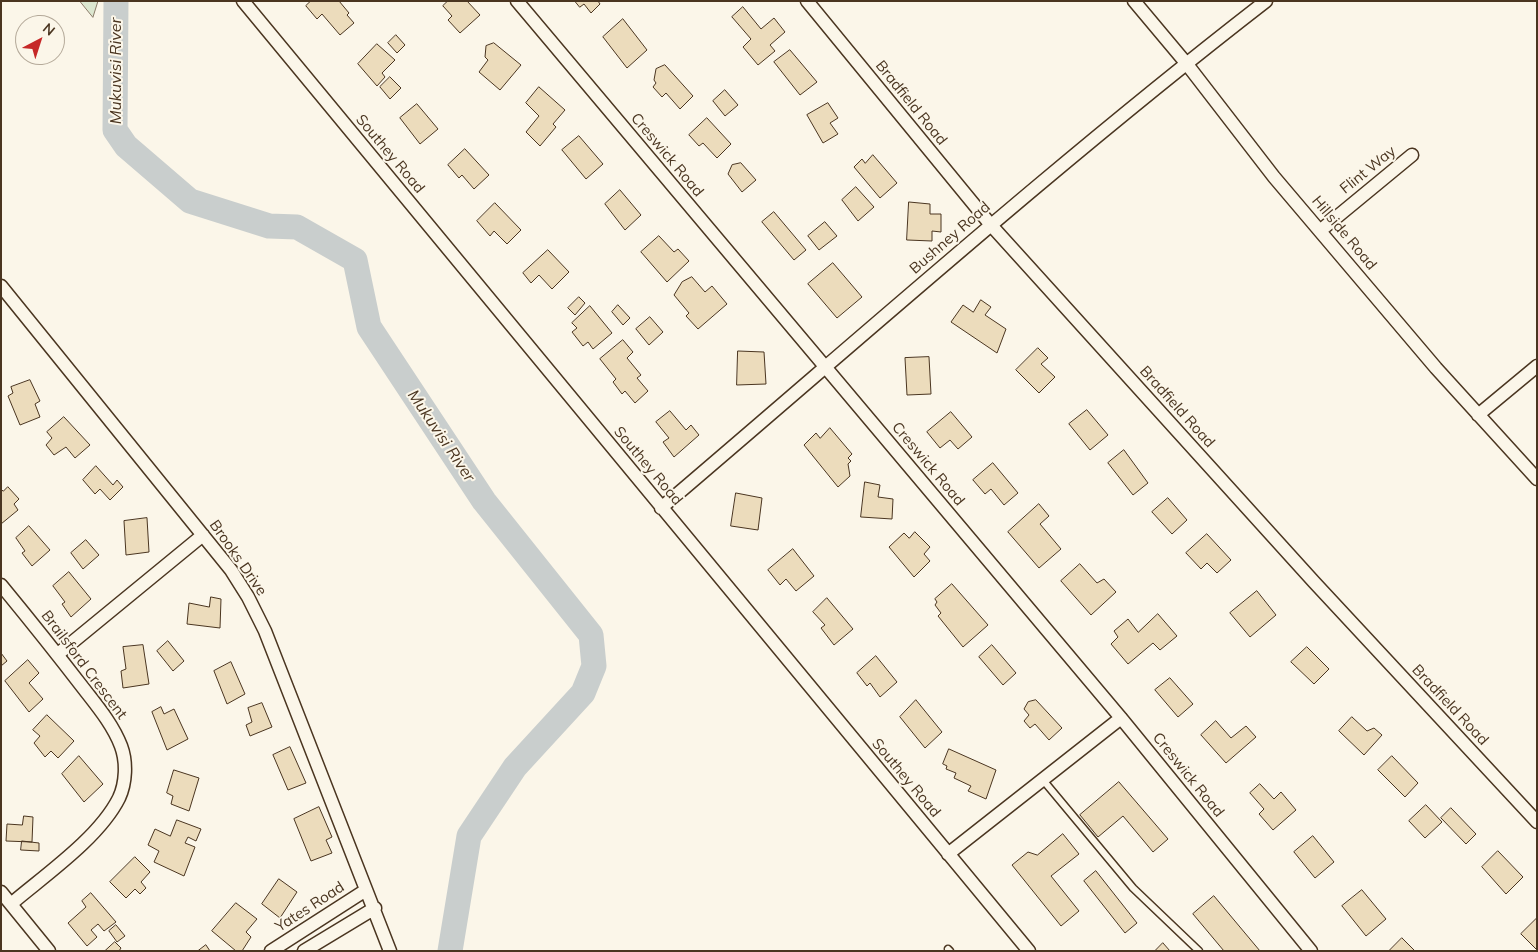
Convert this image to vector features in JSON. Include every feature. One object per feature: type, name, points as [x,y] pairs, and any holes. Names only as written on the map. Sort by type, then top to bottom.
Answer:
[{"type":"street","name":"Southey Road","points":[[243,1],[1029,951]]},
{"type":"street","name":"Creswick Road","points":[[518,1],[1121,718],[1311,951]]},
{"type":"street","name":"Bradfield Road","points":[[807,1],[990,224],[1314,582],[1537,822]]},
{"type":"street","name":"Hillside Road","points":[[1134,1],[1274,177],[1478,415],[1537,479]]},
{"type":"street","name":"Bushney Road","points":[[661,508],[826,368],[990,224],[1266,1]]},
{"type":"street","name":"Flint Way","points":[[1320,230],[1412,154]]},
{"type":"street","name":"Brooks Drive","points":[[1,286],[203,535],[248,597],[265,631],[390,951]]},
{"type":"street","points":[[1478,415],[1537,366]]},
{"type":"street","points":[[58,654],[203,535]]},
{"type":"street","name":"Brailsford Crescent","points":[[1,585],[58,654],[112,726],[122,748],[124,780],[120,796],[99,828],[11,904]]},
{"type":"street","points":[[948,854],[1121,718]]},
{"type":"street","name":"Yates Road","points":[[271,951],[366,890]]},
{"type":"street","points":[[1,892],[48,951]]},
{"type":"street","points":[[304,951],[374,908]]},
{"type":"lane","points":[[1042,780],[1133,888],[1199,951]]},
{"type":"green space","points":[[80,1],[98,1],[93,17]]},
{"type":"building","points":[[311,1],[339,1],[349,13],[347,15],[354,23],[340,35],[322,14],[317,19],[306,6]]},
{"type":"building","points":[[448,1],[467,1],[480,15],[460,33],[448,20],[452,16],[443,6]]},
{"type":"building","points":[[575,1],[598,1],[600,4],[591,13],[584,4],[580,7]]},
{"type":"building","points":[[743,7],[761,29],[774,18],[785,32],[770,45],[775,51],[758,65],[743,47],[751,39],[732,17]]},
{"type":"building","points":[[623,19],[647,50],[627,68],[603,37]]},
{"type":"building","points":[[396,35],[405,45],[397,53],[388,43]]},
{"type":"building","points":[[494,43],[521,65],[500,90],[479,72],[488,60],[485,57],[486,46]]},
{"type":"building","points":[[377,44],[395,60],[382,73],[385,77],[377,86],[358,64]]},
{"type":"building","points":[[790,50],[817,82],[800,95],[774,62]]},
{"type":"building","points":[[665,65],[693,96],[680,109],[666,93],[662,97],[653,87],[656,83],[654,80],[656,69]]},
{"type":"building","points":[[390,77],[401,88],[390,99],[380,87]]},
{"type":"building","points":[[539,87],[565,110],[553,124],[556,127],[540,146],[526,132],[539,116],[526,103]]},
{"type":"building","points":[[725,90],[738,105],[725,116],[713,101]]},
{"type":"building","points":[[828,103],[838,118],[830,123],[838,134],[823,143],[807,115]]},
{"type":"building","points":[[417,104],[438,129],[420,144],[400,118]]},
{"type":"building","points":[[707,118],[731,144],[717,158],[703,143],[699,146],[689,135]]},
{"type":"building","points":[[579,136],[603,164],[586,179],[562,150]]},
{"type":"building","points":[[465,149],[489,175],[474,189],[462,175],[459,178],[448,165]]},
{"type":"building","points":[[873,155],[897,183],[880,198],[854,167],[862,159],[865,163]]},
{"type":"building","points":[[741,163],[756,180],[742,192],[728,174],[732,165]]},
{"type":"building","points":[[856,187],[874,207],[858,221],[842,200]]},
{"type":"building","points":[[620,190],[641,215],[625,230],[605,204]]},
{"type":"building","points":[[909,202],[930,204],[930,214],[941,214],[941,232],[932,231],[932,241],[907,240]]},
{"type":"building","points":[[495,203],[521,230],[507,244],[494,231],[490,236],[477,221]]},
{"type":"building","points":[[774,212],[806,250],[794,260],[762,222]]},
{"type":"building","points":[[825,222],[837,236],[819,250],[808,236]]},
{"type":"building","points":[[659,236],[674,252],[678,249],[689,261],[667,282],[641,252]]},
{"type":"building","points":[[548,250],[569,272],[552,289],[539,275],[531,283],[523,273]]},
{"type":"building","points":[[833,263],[862,297],[837,318],[808,284]]},
{"type":"building","points":[[692,277],[705,292],[712,286],[727,304],[698,329],[686,316],[689,313],[674,295],[682,282]]},
{"type":"building","points":[[579,297],[585,303],[575,315],[568,308]]},
{"type":"building","points":[[981,300],[991,307],[985,315],[1006,329],[997,353],[951,322],[963,305],[973,312]]},
{"type":"building","points":[[618,305],[630,318],[623,325],[612,312]]},
{"type":"building","points":[[590,306],[612,333],[593,349],[588,342],[583,346],[572,332],[577,328],[572,323]]},
{"type":"building","points":[[650,317],[663,332],[649,345],[636,329]]},
{"type":"building","points":[[623,340],[633,352],[627,358],[641,375],[637,378],[648,391],[635,403],[625,391],[622,394],[613,382],[616,379],[600,359]]},
{"type":"building","points":[[1038,348],[1048,358],[1041,364],[1055,377],[1039,393],[1016,370]]},
{"type":"building","points":[[738,351],[764,352],[766,384],[737,385]]},
{"type":"building","points":[[929,357],[931,394],[907,395],[905,358]]},
{"type":"building","points":[[30,380],[40,401],[35,404],[40,417],[20,425],[8,396],[13,393],[11,387]]},
{"type":"building","points":[[1087,410],[1108,435],[1090,450],[1069,424]]},
{"type":"building","points":[[670,411],[686,430],[691,425],[699,435],[674,457],[663,442],[669,438],[656,422]]},
{"type":"building","points":[[951,412],[972,437],[958,449],[950,440],[940,448],[927,432]]},
{"type":"building","points":[[64,417],[90,445],[75,458],[66,447],[54,455],[46,445],[52,438],[47,432]]},
{"type":"building","points":[[830,428],[852,454],[848,458],[851,461],[848,464],[850,476],[838,487],[804,445],[816,433],[820,438]]},
{"type":"building","points":[[1124,450],[1148,483],[1133,495],[1108,463]]},
{"type":"building","points":[[993,463],[1018,493],[1004,505],[991,489],[985,494],[973,480]]},
{"type":"building","points":[[96,466],[113,485],[117,480],[123,487],[110,500],[100,489],[95,494],[83,480]]},
{"type":"building","points":[[865,482],[880,485],[878,497],[893,499],[892,519],[861,517]]},
{"type":"building","points":[[8,487],[19,499],[14,504],[18,510],[1,524],[1,489],[3,491]]},
{"type":"building","points":[[736,493],[762,498],[758,530],[731,526]]},
{"type":"building","points":[[1168,498],[1187,520],[1172,534],[1152,512]]},
{"type":"building","points":[[1039,504],[1049,516],[1040,524],[1061,549],[1039,568],[1008,532]]},
{"type":"building","points":[[147,518],[149,552],[126,555],[124,521]]},
{"type":"building","points":[[29,526],[50,550],[32,566],[22,553],[25,551],[16,538]]},
{"type":"building","points":[[915,532],[930,547],[924,554],[930,561],[914,577],[889,547],[904,533],[909,538]]},
{"type":"building","points":[[1207,534],[1231,560],[1217,573],[1207,563],[1201,569],[1186,553]]},
{"type":"building","points":[[86,540],[99,555],[83,569],[71,553]]},
{"type":"building","points":[[793,549],[814,576],[796,591],[786,579],[780,585],[768,570]]},
{"type":"building","points":[[1080,564],[1097,583],[1104,579],[1116,592],[1091,615],[1061,581]]},
{"type":"building","points":[[69,572],[91,599],[71,617],[62,604],[65,602],[53,586]]},
{"type":"building","points":[[952,584],[988,625],[963,647],[938,616],[941,613],[935,605],[937,602],[935,599]]},
{"type":"building","points":[[1257,591],[1276,615],[1250,637],[1230,613]]},
{"type":"building","points":[[211,597],[221,599],[220,628],[187,624],[189,603],[209,607]]},
{"type":"building","points":[[827,598],[853,629],[834,645],[821,628],[825,625],[813,612]]},
{"type":"building","points":[[1158,614],[1177,636],[1160,650],[1153,643],[1128,664],[1111,644],[1118,637],[1114,631],[1128,619],[1138,632]]},
{"type":"building","points":[[168,641],[184,661],[173,671],[157,651]]},
{"type":"building","points":[[143,645],[149,684],[123,688],[121,671],[126,669],[123,647]]},
{"type":"building","points":[[992,645],[1016,673],[1003,685],[979,657]]},
{"type":"building","points":[[1307,647],[1329,669],[1314,684],[1291,662]]},
{"type":"building","points":[[1,653],[7,661],[1,666]]},
{"type":"building","points":[[876,656],[897,682],[880,697],[870,683],[867,686],[857,673]]},
{"type":"building","points":[[28,660],[39,673],[29,683],[43,699],[29,712],[5,681]]},
{"type":"building","points":[[231,662],[245,694],[227,704],[214,671]]},
{"type":"building","points":[[1170,678],[1193,704],[1178,717],[1155,690]]},
{"type":"building","points":[[916,700],[942,732],[925,748],[900,717]]},
{"type":"building","points":[[1036,700],[1062,728],[1049,740],[1035,724],[1030,728],[1024,721],[1029,715],[1024,709],[1028,702]]},
{"type":"building","points":[[262,703],[272,727],[250,736],[246,725],[252,722],[248,708]]},
{"type":"building","points":[[161,707],[164,714],[174,709],[188,739],[167,750],[152,712]]},
{"type":"building","points":[[47,715],[74,741],[58,758],[51,751],[45,757],[34,743],[40,736],[33,730]]},
{"type":"building","points":[[1352,717],[1367,731],[1374,728],[1382,735],[1364,755],[1339,731]]},
{"type":"building","points":[[1216,721],[1231,738],[1246,726],[1256,737],[1226,763],[1201,735]]},
{"type":"building","points":[[290,747],[306,783],[288,790],[273,755]]},
{"type":"building","points":[[949,749],[996,770],[986,799],[968,791],[971,786],[954,778],[956,773],[946,769],[947,766],[943,764]]},
{"type":"building","points":[[79,756],[103,784],[84,802],[62,774]]},
{"type":"building","points":[[1392,756],[1418,783],[1405,797],[1378,770]]},
{"type":"building","points":[[174,770],[199,778],[189,811],[171,804],[173,796],[167,793]]},
{"type":"building","points":[[1119,782],[1168,839],[1153,852],[1123,816],[1098,837],[1080,815]]},
{"type":"building","points":[[1260,784],[1274,799],[1281,792],[1296,810],[1273,830],[1259,814],[1264,809],[1250,793]]},
{"type":"building","points":[[1426,805],[1442,822],[1425,838],[1409,821]]},
{"type":"building","points":[[319,807],[332,837],[326,840],[332,853],[311,861],[294,819]]},
{"type":"building","points":[[1451,808],[1476,834],[1466,844],[1441,818]]},
{"type":"building","points":[[24,816],[33,817],[32,842],[6,841],[7,824],[22,825]]},
{"type":"building","points":[[177,820],[201,829],[196,841],[188,837],[185,843],[195,847],[184,876],[154,862],[159,851],[148,845],[155,829],[170,836]]},
{"type":"building","points":[[1063,834],[1079,854],[1051,876],[1079,911],[1061,926],[1012,865],[1028,852],[1037,855]]},
{"type":"building","points":[[1313,836],[1334,862],[1315,878],[1294,852]]},
{"type":"building","points":[[22,841],[39,843],[39,851],[21,850]]},
{"type":"building","points":[[1498,851],[1523,877],[1506,894],[1482,867]]},
{"type":"building","points":[[135,857],[150,872],[141,882],[146,888],[140,894],[135,889],[126,898],[110,882]]},
{"type":"building","points":[[1096,871],[1137,923],[1125,933],[1084,881]]},
{"type":"building","points":[[279,879],[297,892],[280,918],[262,904]]},
{"type":"building","points":[[1362,890],[1386,919],[1366,936],[1342,906]]},
{"type":"building","points":[[91,893],[116,922],[104,931],[98,924],[91,930],[97,937],[87,946],[68,923],[86,907],[82,901]]},
{"type":"building","points":[[1214,896],[1260,951],[1224,951],[1193,914]]},
{"type":"building","points":[[236,903],[257,919],[246,932],[251,937],[242,951],[236,951],[212,931]]},
{"type":"building","points":[[1537,918],[1537,950],[1521,934]]},
{"type":"building","points":[[116,925],[125,936],[117,942],[109,931]]},
{"type":"building","points":[[1402,938],[1415,951],[1389,951]]},
{"type":"building","points":[[115,942],[121,948],[119,951],[105,951]]},
{"type":"building","points":[[1163,943],[1170,951],[1155,951]]},
{"type":"building","points":[[206,945],[210,951],[198,951]]},
{"type":"waterway","name":"Mukuvisi River","points":[[116,1],[115,130],[126,146],[190,201],[269,226],[297,227],[355,260],[369,327],[484,501],[591,635],[594,666],[583,693],[515,767],[469,836],[450,951]]}]
